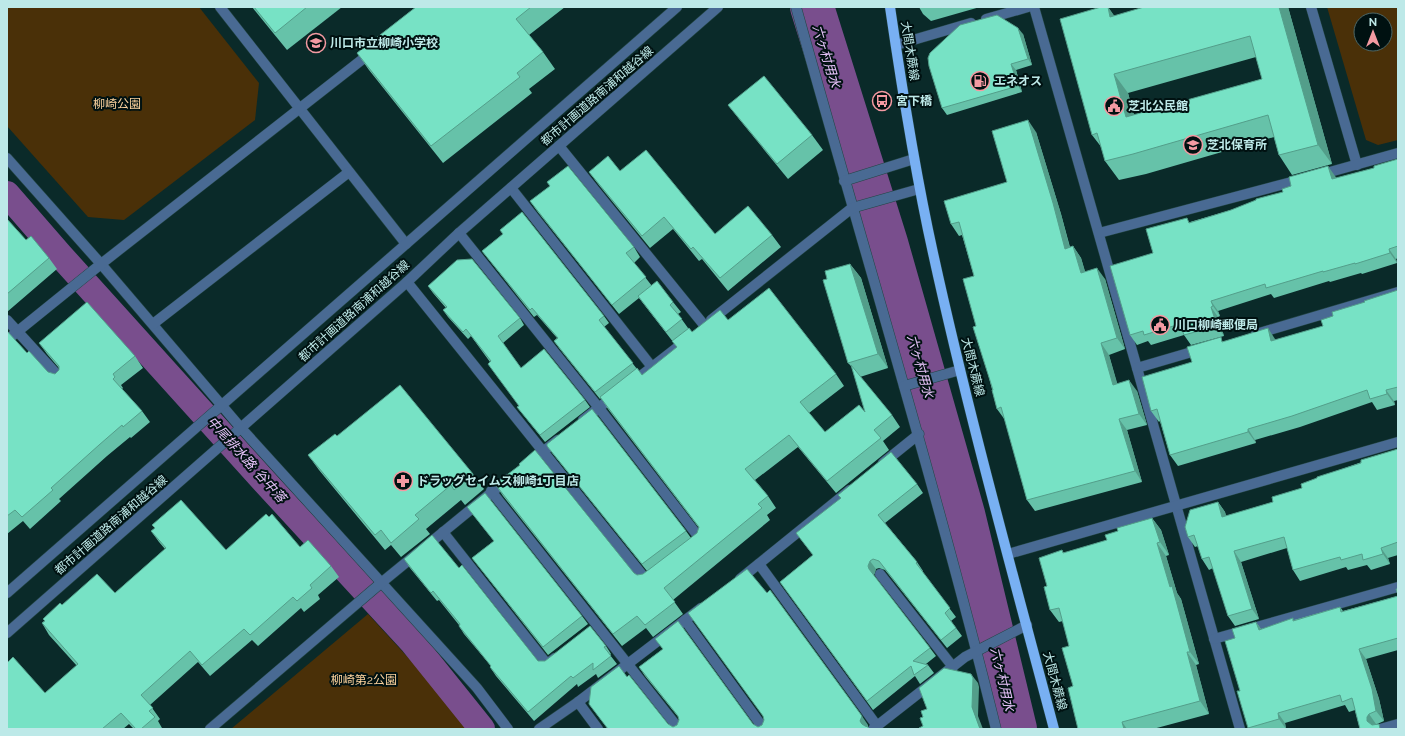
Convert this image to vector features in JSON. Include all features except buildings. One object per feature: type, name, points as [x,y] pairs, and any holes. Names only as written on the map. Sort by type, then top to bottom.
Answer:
[{"type":"main road","name":"大間木蕨線","points":[[890,7],[919,189],[934,260],[960,370],[1054,729]]},
{"type":"street","points":[[220,7],[406,244]]},
{"type":"street","name":"都市計画道路南浦和越谷線","points":[[7,593],[677,7]]},
{"type":"street","name":"都市計画道路南浦和越谷線","points":[[7,633],[407,282],[459,233],[718,7]]},
{"type":"street","points":[[796,7],[844,181],[919,434],[977,651],[996,729]]},
{"type":"street","points":[[1034,7],[1240,729]]},
{"type":"street","points":[[1311,7],[1357,165]]},
{"type":"street","points":[[896,45],[1023,8]]},
{"type":"street","points":[[7,340],[101,264],[380,46]]},
{"type":"street","points":[[559,146],[704,325]]},
{"type":"street","points":[[1099,233],[1398,153]]},
{"type":"street","points":[[7,158],[152,324],[238,431],[381,583],[477,688],[508,729]]},
{"type":"street","points":[[844,181],[914,159]]},
{"type":"street","points":[[152,324],[349,172]]},
{"type":"street","points":[[511,188],[652,367]]},
{"type":"street","points":[[210,729],[353,606],[491,491],[652,367],[852,208],[919,189]]},
{"type":"street","points":[[459,233],[599,408],[701,540],[689,549]]},
{"type":"street","points":[[407,282],[647,581],[659,572]]},
{"type":"street","points":[[1245,337],[1398,292]]},
{"type":"street","points":[[7,320],[61,379]]},
{"type":"street","points":[[1137,368],[1214,346]]},
{"type":"street","points":[[904,386],[960,370]]},
{"type":"street","points":[[876,469],[919,434]]},
{"type":"street","points":[[1008,554],[1398,442]]},
{"type":"street","points":[[735,583],[857,484]]},
{"type":"street","points":[[491,491],[594,628],[628,664],[679,729]]},
{"type":"street","points":[[443,532],[547,664],[566,650]]},
{"type":"street","points":[[759,564],[875,727],[966,657],[1027,625]]},
{"type":"street","points":[[880,574],[953,667]]},
{"type":"street","points":[[1214,639],[1398,587]]},
{"type":"street","points":[[539,729],[578,702],[710,601]]},
{"type":"street","points":[[686,620],[764,729]]},
{"type":"street","points":[[578,702],[598,729]]},
{"type":"street","points":[[1380,729],[1398,724]]},
{"type":"green space","name":"柳崎公園","points":[[7,7],[199,7],[259,83],[255,120],[124,220],[88,217],[7,126]]},
{"type":"green space","points":[[1327,7],[1398,7],[1398,140],[1378,145],[1366,140]]},
{"type":"green space","name":"柳崎第2公園","points":[[368,614],[436,688],[467,729],[231,729]]},
{"type":"waterway","name":"六ヶ村用水","points":[[812,7],[886,243],[963,514],[1015,729]]},
{"type":"waterway","name":"中尾排水路; 谷中落","points":[[7,194],[60,255],[264,481],[413,643],[482,729]]},
{"type":"place","name":"川口市立柳崎小学校","points":[[316,43]]},
{"type":"place","name":"エネオス","points":[[980,81]]},
{"type":"place","name":"宮下橋","points":[[882,101]]},
{"type":"place","name":"芝北公民館","points":[[1114,106]]},
{"type":"place","name":"芝北保育所","points":[[1193,145]]},
{"type":"place","name":"川口柳崎郵便局","points":[[1160,325]]},
{"type":"place","name":"ドラッグセイムス柳崎1丁目店","points":[[403,481]]}]
